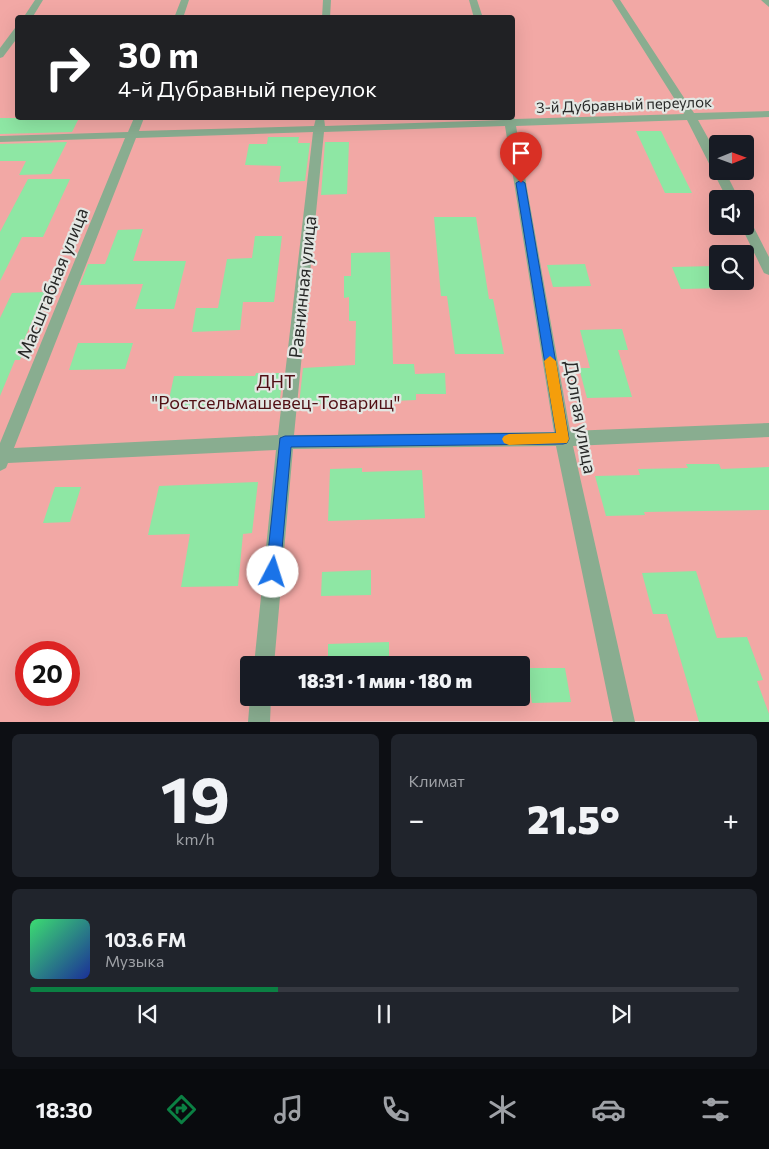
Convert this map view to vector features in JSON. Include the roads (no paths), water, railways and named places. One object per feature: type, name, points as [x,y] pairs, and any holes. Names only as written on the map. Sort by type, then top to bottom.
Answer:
[{"type":"lane","points":[[29,15],[39,0]]},
{"type":"lane","points":[[179,15],[185,0]]},
{"type":"lane","points":[[326,15],[327,0]]},
{"type":"lane","points":[[473,0],[478,15]]},
{"type":"lane","points":[[616,0],[691,116],[709,152]]},
{"type":"lane","points":[[765,0],[769,4]]},
{"type":"lane","points":[[0,54],[15,34]]},
{"type":"lane","name":"3-й Дубравный переулок","points":[[0,139],[132,135],[319,122],[510,121],[769,114]]},
{"type":"lane","name":"Масштабная улица","points":[[1,458],[138,120]]},
{"type":"lane","name":"Долгая улица","points":[[510,121],[563,439],[624,722]]},
{"type":"lane","name":"Равнинная улица","points":[[265,656],[285,442],[319,122]]},
{"type":"lane","points":[[752,235],[769,270]]},
{"type":"lane","points":[[1,458],[285,442],[563,439],[769,430]]},
{"type":"lane","points":[[259,722],[260,706]]},
{"type":"park label","name":"ДНТ \"Ростсельмашевец-Товарищ\"","points":[[276,391]]}]
